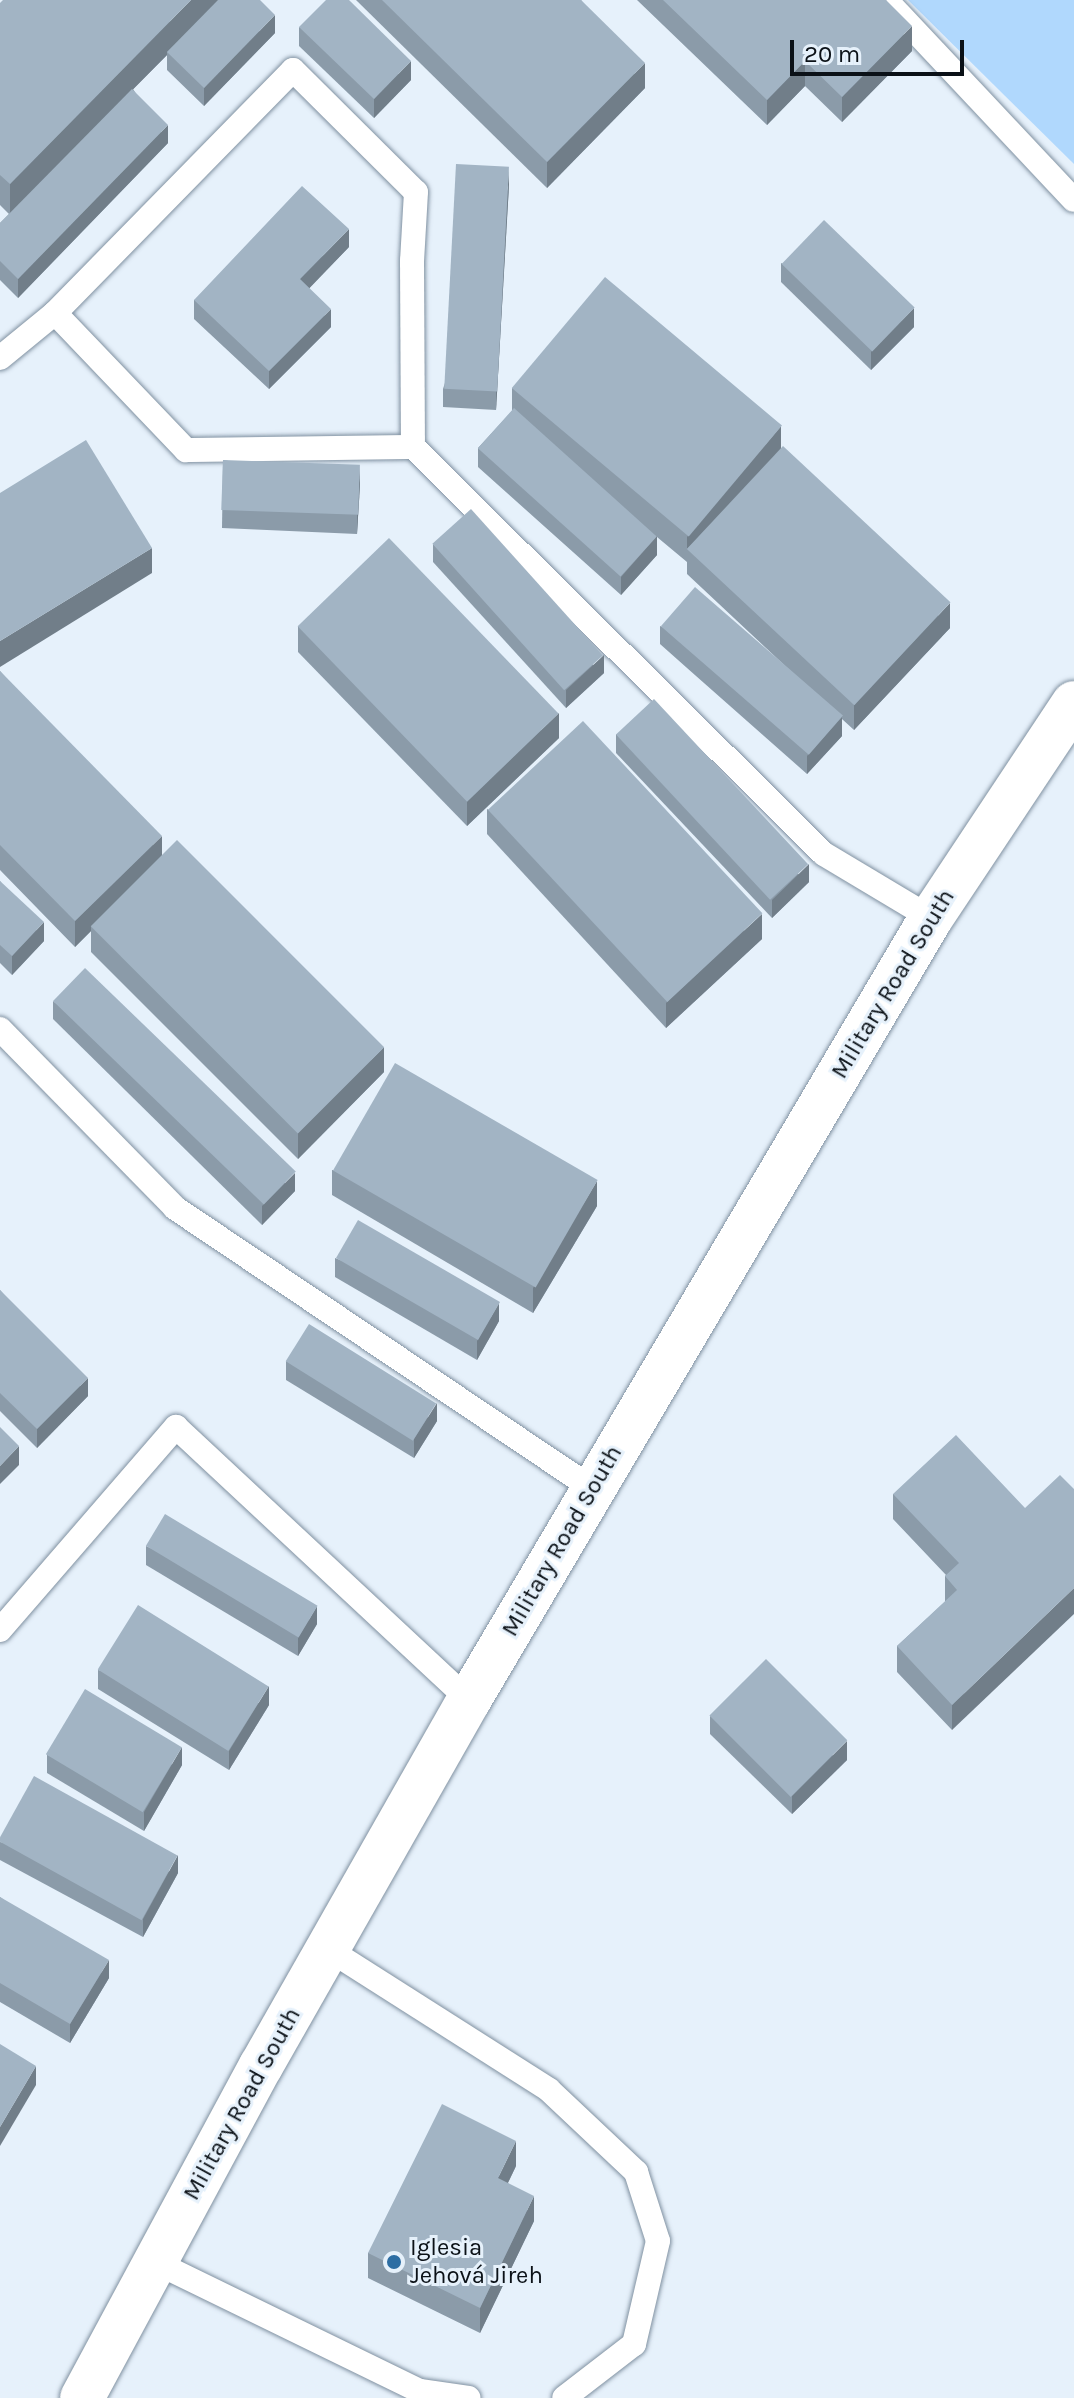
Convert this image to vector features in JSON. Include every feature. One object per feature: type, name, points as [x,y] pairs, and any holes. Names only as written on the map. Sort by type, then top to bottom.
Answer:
[{"type":"main road","name":"Military Road South","points":[[82,2398],[328,1949],[469,1700],[931,918],[1074,703]]},
{"type":"lane","points":[[886,0],[1074,200]]},
{"type":"lane","points":[[0,358],[55,313],[293,70],[416,192],[412,261],[413,447],[824,854],[931,918]]},
{"type":"lane","points":[[55,313],[186,450],[413,447]]},
{"type":"lane","points":[[0,1029],[175,1208],[593,1489]]},
{"type":"lane","points":[[0,1630],[176,1427],[469,1700]]},
{"type":"lane","points":[[328,1949],[549,2090],[636,2172],[658,2241],[634,2344],[564,2398]]},
{"type":"lane","points":[[155,2262],[420,2391],[469,2398]]},
{"type":"shaded area","points":[[908,0],[1074,0],[1074,164]]},
{"type":"building","points":[[3,0],[191,0],[10,184],[0,175],[0,3]]},
{"type":"building","points":[[218,0],[260,0],[275,15],[204,88],[167,52]]},
{"type":"building","points":[[326,0],[349,0],[411,61],[374,99],[299,27]]},
{"type":"building","points":[[382,0],[581,0],[645,63],[547,162]]},
{"type":"building","points":[[663,0],[886,0],[912,26],[842,97],[805,61],[767,100]]},
{"type":"building","points":[[132,89],[168,125],[18,279],[0,261],[0,223]]},
{"type":"building","points":[[456,164],[509,167],[497,391],[444,389]]},
{"type":"building","points":[[302,186],[349,229],[300,279],[331,309],[269,371],[194,300]]},
{"type":"building","points":[[824,220],[915,308],[872,351],[782,264]]},
{"type":"building","points":[[605,277],[782,425],[689,537],[512,388]]},
{"type":"building","points":[[514,408],[657,536],[621,577],[478,448]]},
{"type":"building","points":[[86,440],[152,548],[0,641],[0,493]]},
{"type":"building","points":[[783,446],[950,602],[854,705],[687,549]]},
{"type":"building","points":[[223,460],[360,465],[358,515],[221,510]]},
{"type":"building","points":[[471,509],[603,655],[564,690],[432,544]]},
{"type":"building","points":[[389,538],[558,714],[467,802],[298,626]]},
{"type":"building","points":[[695,587],[843,716],[809,755],[661,626]]},
{"type":"building","points":[[0,671],[162,836],[75,921],[0,845]]},
{"type":"building","points":[[654,699],[808,864],[770,900],[616,734]]},
{"type":"building","points":[[583,721],[762,913],[667,1002],[488,810]]},
{"type":"building","points":[[177,840],[384,1047],[298,1133],[91,926]]},
{"type":"building","points":[[0,881],[44,922],[12,956],[0,945]]},
{"type":"building","points":[[85,968],[296,1172],[264,1205],[53,1001]]},
{"type":"building","points":[[395,1063],[598,1180],[536,1287],[333,1170]]},
{"type":"building","points":[[358,1220],[500,1302],[478,1340],[336,1258]]},
{"type":"building","points":[[0,1290],[88,1378],[37,1429],[0,1393]]},
{"type":"building","points":[[309,1324],[436,1403],[413,1441],[286,1361]]},
{"type":"building","points":[[0,1427],[19,1446],[0,1466]]},
{"type":"building","points":[[956,1435],[1025,1508],[1060,1475],[1074,1489],[1074,1588],[952,1705],[897,1646],[957,1590],[945,1576],[959,1563],[893,1494]]},
{"type":"building","points":[[165,1514],[318,1606],[299,1637],[146,1546]]},
{"type":"building","points":[[138,1605],[269,1687],[228,1751],[98,1669]]},
{"type":"building","points":[[766,1659],[847,1740],[791,1797],[709,1716]]},
{"type":"building","points":[[85,1689],[182,1747],[143,1812],[46,1754]]},
{"type":"building","points":[[34,1776],[177,1856],[142,1920],[0,1842]]},
{"type":"building","points":[[0,1897],[109,1960],[70,2024],[0,1983]]},
{"type":"building","points":[[0,2044],[36,2066],[0,2127]]},
{"type":"building","points":[[442,2104],[516,2141],[498,2178],[534,2196],[480,2308],[368,2253]]},
{"type":"place","name":"Iglesia Jehová Jireh","points":[[394,2262]]}]
